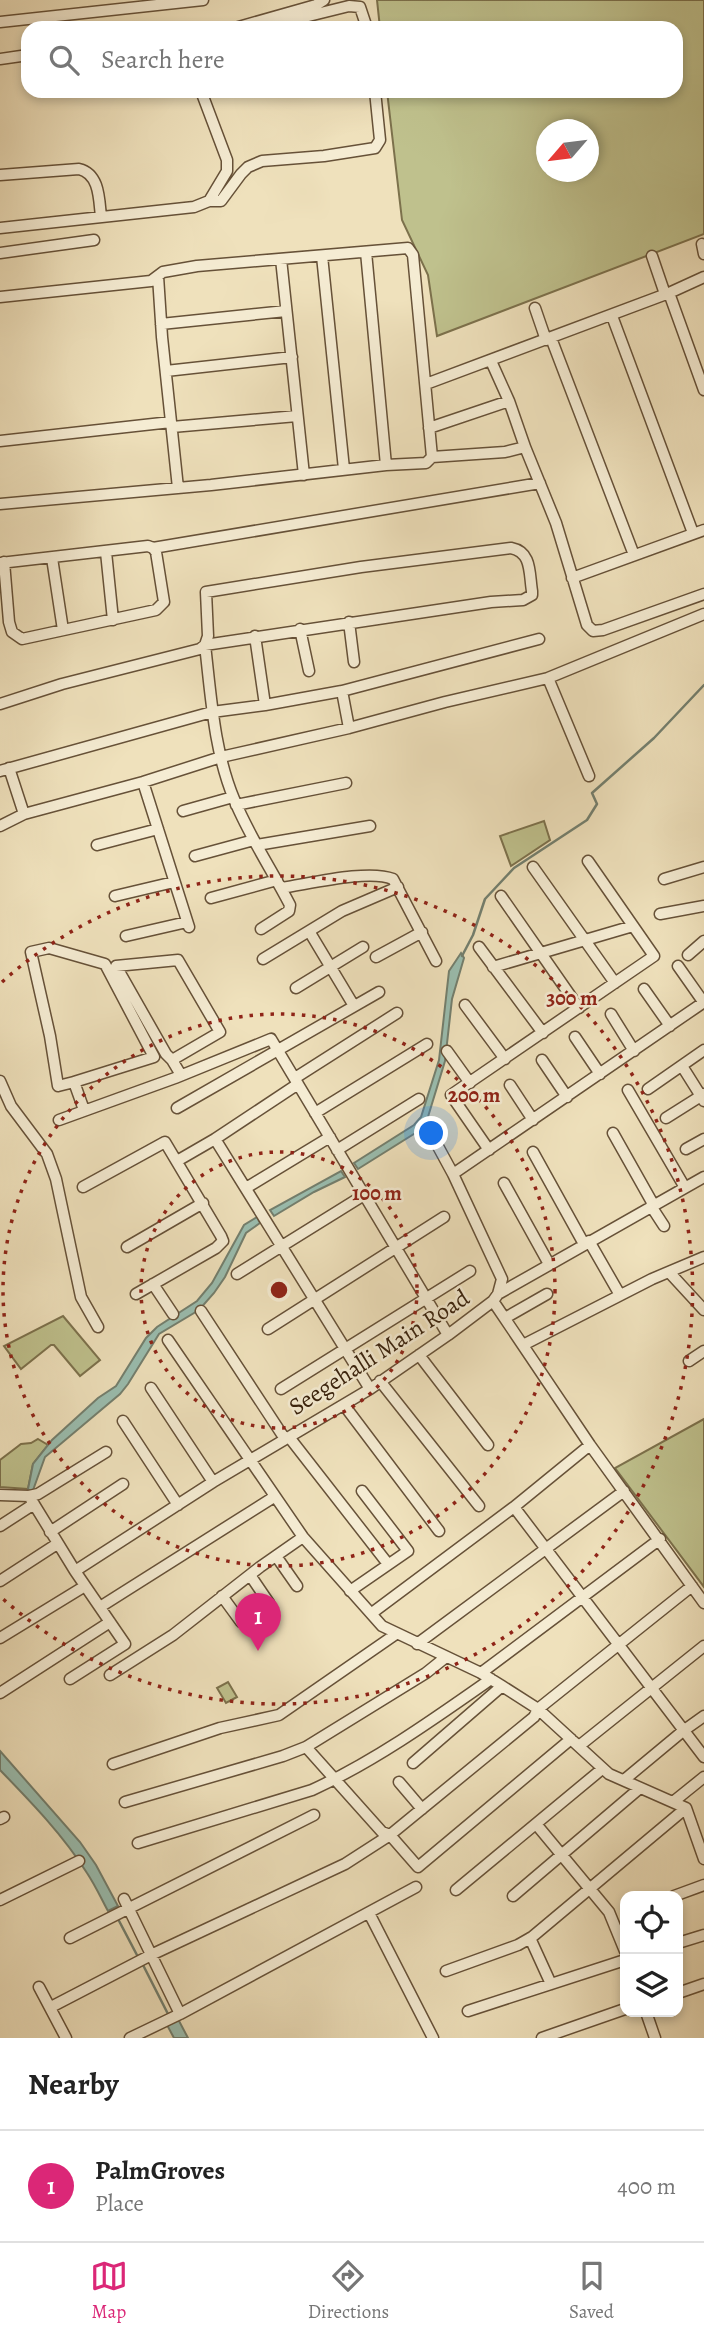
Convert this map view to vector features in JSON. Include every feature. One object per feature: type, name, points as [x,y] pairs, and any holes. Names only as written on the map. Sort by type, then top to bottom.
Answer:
[{"type":"street","points":[[0,22],[203,0]]},
{"type":"street","points":[[260,21],[316,5],[324,0]]},
{"type":"street","points":[[288,21],[349,6],[360,7],[365,21]]},
{"type":"street","points":[[0,60],[21,56]]},
{"type":"street","points":[[204,98],[227,160],[227,170],[209,201]]},
{"type":"street","points":[[0,228],[194,207],[209,201],[221,201],[248,167],[262,161],[324,156],[378,146],[380,140],[376,98]]},
{"type":"street","points":[[0,175],[79,169],[86,171],[97,188],[101,217]]},
{"type":"street","points":[[0,253],[94,240]]},
{"type":"street","points":[[0,297],[151,281],[163,272],[197,266],[408,248],[413,255],[432,457]]},
{"type":"street","points":[[366,252],[386,465]]},
{"type":"street","points":[[322,256],[344,470]]},
{"type":"street","points":[[652,256],[704,390]]},
{"type":"street","points":[[281,259],[304,475]]},
{"type":"street","points":[[158,276],[178,488]]},
{"type":"street","points":[[426,384],[611,316],[704,277]]},
{"type":"street","points":[[535,308],[634,555]]},
{"type":"street","points":[[161,324],[286,311]]},
{"type":"street","points":[[572,578],[699,532],[611,316]]},
{"type":"street","points":[[166,371],[292,358]]},
{"type":"street","points":[[491,361],[556,523],[587,625],[593,631],[603,630],[704,594]]},
{"type":"street","points":[[429,428],[509,401]]},
{"type":"street","points":[[0,441],[171,424],[298,416]]},
{"type":"street","points":[[0,504],[426,463],[432,457],[505,452],[525,447]]},
{"type":"street","points":[[153,548],[156,552],[164,602],[161,607],[22,639],[12,632],[2,563],[148,546],[153,548],[540,484]]},
{"type":"street","points":[[0,704],[62,684],[200,649],[205,645],[349,622],[523,600],[532,595],[526,556],[522,552],[511,548],[361,566],[206,592],[208,636],[205,645],[212,712],[221,757],[235,801],[290,905],[289,911],[261,929]]},
{"type":"street","points":[[106,552],[113,620]]},
{"type":"street","points":[[52,558],[63,630]]},
{"type":"street","points":[[0,826],[24,814],[143,782],[221,757],[548,678],[704,614]]},
{"type":"street","points":[[349,622],[354,662]]},
{"type":"street","points":[[300,629],[309,671]]},
{"type":"street","points":[[255,636],[265,705]]},
{"type":"street","points":[[24,814],[5,769],[212,712],[342,691],[539,639]]},
{"type":"street","points":[[548,678],[590,776]]},
{"type":"street","points":[[342,691],[349,728]]},
{"type":"street","points":[[126,936],[188,924],[143,782]]},
{"type":"street","points":[[183,811],[346,783]]},
{"type":"street","points":[[195,856],[255,842],[370,826]]},
{"type":"street","points":[[97,845],[158,829]]},
{"type":"street","points":[[489,1150],[452,1096],[654,956],[588,861]]},
{"type":"street","points":[[533,867],[615,983]]},
{"type":"street","points":[[664,879],[704,867]]},
{"type":"street","points":[[211,898],[279,884],[370,875],[385,876],[393,879],[398,887],[436,961]]},
{"type":"street","points":[[115,896],[174,882]]},
{"type":"street","points":[[263,960],[342,911],[398,887]]},
{"type":"street","points":[[501,896],[579,1008]]},
{"type":"street","points":[[660,914],[704,906]]},
{"type":"street","points":[[493,967],[633,926]]},
{"type":"street","points":[[309,931],[354,1006]]},
{"type":"street","points":[[376,957],[422,932]]},
{"type":"street","points":[[688,955],[704,942]]},
{"type":"street","points":[[296,988],[363,947]]},
{"type":"street","points":[[478,947],[542,1033]]},
{"type":"street","points":[[48,948],[106,964],[154,1057],[74,1082],[58,1086],[31,952],[48,948]]},
{"type":"street","points":[[172,1060],[220,1032],[178,960],[116,966],[166,1054],[181,1075]]},
{"type":"street","points":[[453,1174],[704,1003],[678,966]]},
{"type":"street","points":[[644,989],[670,1026]]},
{"type":"street","points":[[177,1108],[379,992]]},
{"type":"street","points":[[465,1005],[505,1059]]},
{"type":"street","points":[[177,1161],[215,1139],[397,1013]]},
{"type":"street","points":[[611,1014],[634,1051]]},
{"type":"street","points":[[575,1037],[600,1074]]},
{"type":"street","points":[[59,1120],[271,1039],[448,1335]]},
{"type":"street","points":[[315,1113],[427,1045]]},
{"type":"street","points":[[648,1089],[704,1050]]},
{"type":"street","points":[[447,1051],[470,1083]]},
{"type":"street","points":[[542,1060],[567,1097]]},
{"type":"street","points":[[666,1118],[703,1097],[682,1066]]},
{"type":"street","points":[[0,1081],[11,1107],[47,1154],[56,1180],[81,1297],[98,1327]]},
{"type":"street","points":[[74,1082],[84,1110]]},
{"type":"street","points":[[510,1084],[533,1120]]},
{"type":"street","points":[[628,1090],[684,1186]]},
{"type":"street","points":[[337,1150],[419,1099]]},
{"type":"street","points":[[428,1128],[453,1174],[502,1279],[496,1298]]},
{"type":"street","points":[[613,1133],[664,1226]]},
{"type":"street","points":[[246,1188],[330,1137]]},
{"type":"street","points":[[215,1139],[370,1389]]},
{"type":"street","points":[[686,1149],[704,1139]]},
{"type":"street","points":[[83,1187],[165,1142],[223,1241],[216,1248],[136,1294]]},
{"type":"street","points":[[533,1152],[620,1295]]},
{"type":"street","points":[[496,1298],[586,1242],[704,1177]]},
{"type":"street","points":[[505,1183],[549,1264]]},
{"type":"street","points":[[237,1274],[364,1195]]},
{"type":"street","points":[[127,1247],[203,1203]]},
{"type":"street","points":[[268,1329],[444,1217]]},
{"type":"street","points":[[523,1345],[620,1295],[704,1257]]},
{"type":"street","points":[[281,1389],[470,1271]]},
{"type":"street","points":[[669,1272],[704,1310]]},
{"type":"street","points":[[153,1284],[173,1314]]},
{"type":"street","points":[[505,1318],[547,1294]]},
{"type":"street","name":"Seegehalli Main Road","points":[[75,1571],[213,1482],[370,1389],[496,1298],[505,1318],[590,1445],[704,1603]]},
{"type":"street","points":[[201,1311],[287,1438],[388,1564]]},
{"type":"street","points":[[168,1340],[303,1537],[382,1626],[481,1673],[538,1709],[602,1769],[686,1808],[704,1860]]},
{"type":"street","points":[[689,1361],[704,1351]]},
{"type":"street","points":[[419,1355],[488,1445]]},
{"type":"street","points":[[380,1381],[480,1506]]},
{"type":"street","points":[[151,1388],[213,1482]]},
{"type":"street","points":[[344,1405],[439,1531]]},
{"type":"street","points":[[123,1421],[178,1505]]},
{"type":"street","points":[[372,1614],[514,1507],[590,1445]]},
{"type":"street","points":[[0,1526],[38,1494],[106,1452]]},
{"type":"street","points":[[50,1532],[123,1484]]},
{"type":"street","points":[[350,1591],[408,1551],[362,1491]]},
{"type":"street","points":[[417,1644],[624,1491]]},
{"type":"street","points":[[0,1495],[32,1500]]},
{"type":"street","points":[[100,1607],[274,1497]]},
{"type":"street","points":[[32,1500],[57,1544],[125,1644],[70,1679]]},
{"type":"street","points":[[514,1507],[704,1757]]},
{"type":"street","points":[[110,1675],[173,1635],[303,1537]]},
{"type":"street","points":[[481,1673],[660,1539]]},
{"type":"street","points":[[0,1581],[57,1544]]},
{"type":"street","points":[[276,1556],[297,1586]]},
{"type":"street","points":[[250,1575],[269,1603]]},
{"type":"street","points":[[0,1638],[85,1586]]},
{"type":"street","points":[[51,2007],[153,1954],[345,1864],[390,1835],[534,1717],[538,1709],[692,1586]]},
{"type":"street","points":[[222,1596],[241,1622]]},
{"type":"street","points":[[0,1693],[110,1622]]},
{"type":"street","points":[[113,1764],[220,1728],[279,1715],[396,1634]]},
{"type":"street","points":[[306,1747],[382,1832],[390,1835],[418,1867],[575,1742],[704,1646]]},
{"type":"street","points":[[125,1802],[306,1747],[426,1673],[446,1657]]},
{"type":"street","points":[[138,1843],[312,1790],[335,1779],[436,1717],[491,1679]]},
{"type":"street","points":[[413,1763],[502,1686]]},
{"type":"street","points":[[624,1780],[704,1716]]},
{"type":"street","points":[[456,1890],[602,1769]]},
{"type":"street","points":[[673,1802],[704,1777]]},
{"type":"street","points":[[399,1782],[422,1809]]},
{"type":"street","points":[[513,1896],[640,1788]]},
{"type":"street","points":[[446,1971],[518,1945],[530,1938],[686,1808]]},
{"type":"street","points":[[70,1938],[112,1916],[126,1903],[314,1815]]},
{"type":"street","points":[[536,1825],[613,1919],[620,1938]]},
{"type":"street","points":[[0,1900],[79,1861]]},
{"type":"street","points":[[683,1893],[704,1885]]},
{"type":"street","points":[[130,2038],[180,2014],[416,1887]]},
{"type":"street","points":[[126,1903],[180,2014]]},
{"type":"street","points":[[369,1913],[433,2038]]},
{"type":"street","points":[[613,1919],[620,1916]]},
{"type":"street","points":[[683,1941],[704,1934]]},
{"type":"street","points":[[530,1938],[551,1984]]},
{"type":"street","points":[[468,2011],[620,1962]]},
{"type":"street","points":[[683,1991],[704,1984]]},
{"type":"street","points":[[38,1987],[66,2038]]},
{"type":"street","points":[[542,2038],[620,2012]]},
{"type":"street","points":[[648,2017],[654,2038]]},
{"type":"green space","points":[[377,0],[704,0],[704,234],[437,336],[428,275],[402,220],[388,98],[683,98],[683,21],[379,21]]},
{"type":"green space","points":[[544,821],[550,840],[511,866],[500,836]]},
{"type":"green space","points":[[63,1316],[100,1360],[80,1376],[54,1345],[51,1345],[21,1369],[4,1346]]},
{"type":"green space","points":[[704,1419],[704,1587],[615,1468]]},
{"type":"green space","points":[[38,1439],[48,1445],[33,1464],[28,1489],[0,1487],[0,1460],[21,1444]]},
{"type":"green space","points":[[228,1682],[237,1697],[226,1703],[217,1688]]},
{"type":"shaded area","points":[[461,953],[464,958],[452,999],[445,1061],[427,1120],[417,1132],[358,1169],[354,1163],[414,1125],[421,1117],[439,1060],[449,971]]},
{"type":"shaded area","points":[[341,1171],[345,1177],[274,1216],[270,1210]]},
{"type":"shaded area","points":[[257,1217],[260,1223],[246,1233],[225,1277],[214,1293],[199,1310],[159,1334],[120,1394],[45,1457],[32,1493],[28,1489],[33,1464],[52,1440],[98,1398],[116,1386],[146,1338],[157,1327],[197,1301],[212,1283],[244,1225]]},
{"type":"shaded area","points":[[0,1751],[80,1842],[118,1906],[108,1911],[68,1845],[0,1770]]},
{"type":"shaded area","points":[[178,2019],[188,2038],[174,2038],[167,2025]]},
{"type":"waterway","points":[[462,956],[473,935],[485,899],[514,868],[587,820],[597,804],[592,793],[654,738],[704,685]]},
{"type":"waterway","points":[[117,1917],[138,1957]]},
{"type":"waterway","points":[[142,1963],[169,2016]]},
{"type":"place","name":"PalmGroves","points":[[258,1651]]}]
